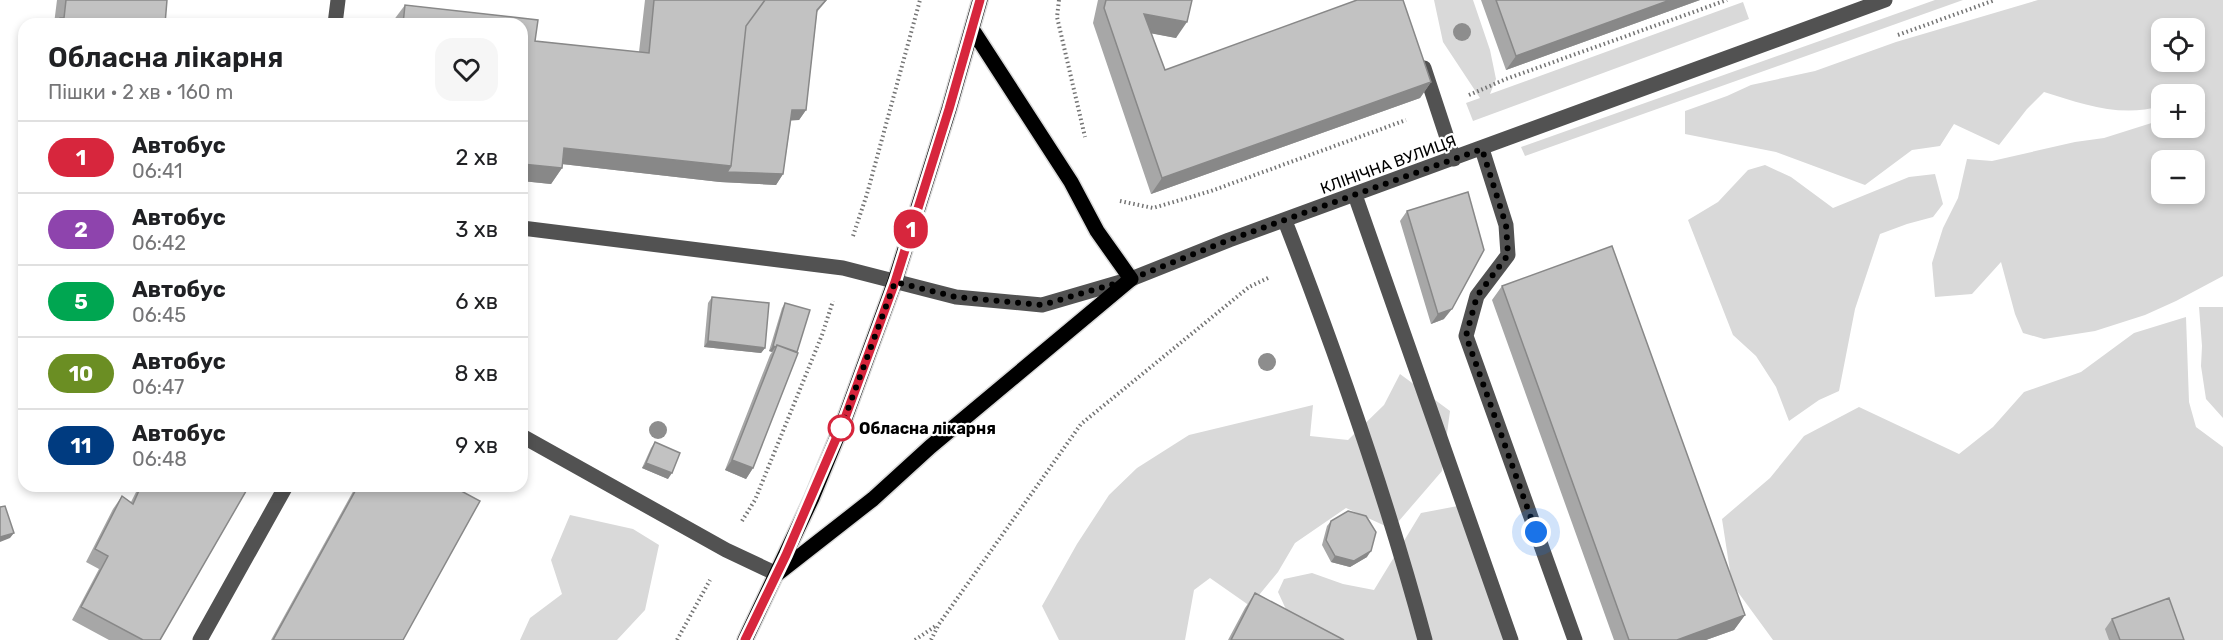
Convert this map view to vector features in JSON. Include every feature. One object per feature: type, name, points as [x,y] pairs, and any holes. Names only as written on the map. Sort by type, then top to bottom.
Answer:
[{"type":"main road","points":[[745,640],[777,574],[845,418],[895,282],[980,0]]},
{"type":"main road","points":[[777,574],[873,499],[930,447],[1131,279],[1097,231],[1071,182],[972,29]]},
{"type":"street","points":[[336,18],[338,0]]},
{"type":"street","name":"КЛІНІЧНА ВУЛИЦЯ","points":[[528,229],[843,268],[956,297],[1042,305],[1131,279],[1229,240],[1885,0]]},
{"type":"street","points":[[1418,52],[1454,159]]},
{"type":"street","points":[[1482,149],[1506,225],[1508,255],[1477,296],[1466,336],[1575,640]]},
{"type":"street","points":[[1355,195],[1511,640]]},
{"type":"street","points":[[1285,221],[1342,374],[1409,582],[1425,640]]},
{"type":"street","points":[[528,439],[726,550],[777,574]]},
{"type":"street","points":[[200,640],[283,492]]},
{"type":"path","points":[[677,640],[754,500],[822,335],[867,194],[920,0]]},
{"type":"path","points":[[1059,0],[1056,17],[1087,141]]},
{"type":"path","points":[[1112,199],[1153,208],[1211,191],[1437,109],[1506,79],[1727,0]]},
{"type":"path","points":[[931,640],[939,624],[1081,423],[1249,287]]},
{"type":"path","points":[[915,640],[939,624]]},
{"type":"shaded area","points":[[1434,0],[1473,0],[1490,50],[1496,79],[1490,94],[1743,2],[1749,19],[1473,121],[1466,103],[1480,98],[1443,42]]},
{"type":"shaded area","points":[[1935,0],[1963,0],[1525,156],[1521,147]]},
{"type":"shaded area","points":[[2038,0],[2223,0],[2223,276],[2145,315],[2095,331],[2044,339],[2023,333],[2015,314],[2001,262],[1972,294],[1935,297],[1932,263],[1943,228],[1958,198],[1967,159],[1992,161],[2075,142],[2104,138],[2151,123],[2151,138],[2205,138],[2205,84],[2151,84],[2151,108],[2131,111],[2102,108],[2044,92],[2027,109],[1999,145],[1954,124],[1940,146],[1912,150],[1865,185],[1776,152],[1685,134],[1685,111],[1751,85],[1815,71],[1896,42]]},
{"type":"shaded area","points":[[1765,165],[1791,177],[1833,208],[1909,177],[1935,174],[1943,204],[1933,217],[1880,234],[1855,309],[1839,391],[1819,400],[1789,421],[1776,387],[1756,356],[1733,335],[1688,220],[1718,202],[1748,170]]},
{"type":"shaded area","points":[[2199,307],[2223,307],[2223,418],[2206,399],[2201,366]]},
{"type":"shaded area","points":[[2186,317],[2189,402],[2196,427],[2223,447],[2223,640],[1773,640],[1732,584],[1722,519],[1770,478],[1804,436],[1859,407],[1959,454],[1993,427],[2024,392],[2081,372],[2134,333]]},
{"type":"shaded area","points":[[1400,374],[1450,411],[1442,471],[1392,529],[1346,508],[1295,543],[1278,572],[1250,606],[1210,578],[1194,590],[1185,640],[1059,640],[1042,606],[1077,544],[1109,495],[1137,468],[1189,435],[1313,405],[1310,436],[1348,440],[1384,405]]},
{"type":"shaded area","points":[[1463,505],[1504,640],[1328,640],[1290,618],[1278,592],[1284,579],[1312,573],[1343,584],[1374,590],[1421,513]]},
{"type":"shaded area","points":[[570,515],[633,529],[659,545],[645,610],[617,640],[520,640],[530,618],[562,594],[551,560]]},
{"type":"building","points":[[66,0],[167,0],[166,18],[64,18]]},
{"type":"building","points":[[654,0],[765,0],[746,26],[731,166],[564,148],[562,168],[528,165],[528,19],[538,20],[535,41],[649,53]]},
{"type":"building","points":[[765,0],[826,0],[817,10],[806,110],[792,110],[783,174],[727,172],[731,166],[746,26]]},
{"type":"building","points":[[1106,0],[1192,0],[1187,22],[1144,14],[1165,70],[1357,0],[1403,0],[1431,82],[1162,178],[1104,8]]},
{"type":"building","points":[[1496,0],[1670,0],[1516,56]]},
{"type":"building","points":[[405,5],[520,18],[404,18]]},
{"type":"building","points":[[1468,192],[1484,250],[1452,309],[1438,314],[1407,211]]},
{"type":"building","points":[[1612,246],[1745,615],[1677,640],[1629,640],[1502,286]]},
{"type":"building","points":[[712,297],[769,303],[765,348],[708,341]]},
{"type":"building","points":[[785,303],[810,310],[797,352],[777,345],[773,346]]},
{"type":"building","points":[[777,345],[798,353],[753,468],[732,460]]},
{"type":"building","points":[[655,442],[680,453],[672,473],[646,463]]},
{"type":"building","points":[[138,492],[246,492],[160,640],[143,640],[81,607],[108,556],[95,549],[122,496],[133,504]]},
{"type":"building","points":[[355,492],[463,492],[480,501],[403,640],[273,640]]},
{"type":"building","points":[[5,506],[14,533],[0,537],[0,507]]},
{"type":"building","points":[[1348,511],[1366,516],[1376,532],[1371,551],[1354,561],[1335,556],[1326,540],[1331,521]]},
{"type":"building","points":[[1255,593],[1344,640],[1231,640]]},
{"type":"building","points":[[2169,598],[2184,640],[2120,640],[2112,619]]},
{"type":"bus line","name":"1","points":[[745,640],[812,498],[845,418],[895,282],[980,0]]},
{"type":"place","name":"Обласна лікарня","points":[[841,428]]},
{"type":"route","points":[[841,428],[895,282],[956,297],[1042,305],[1131,279],[1229,240],[1482,149],[1506,225],[1508,255],[1477,296],[1466,336],[1536,532]]}]
